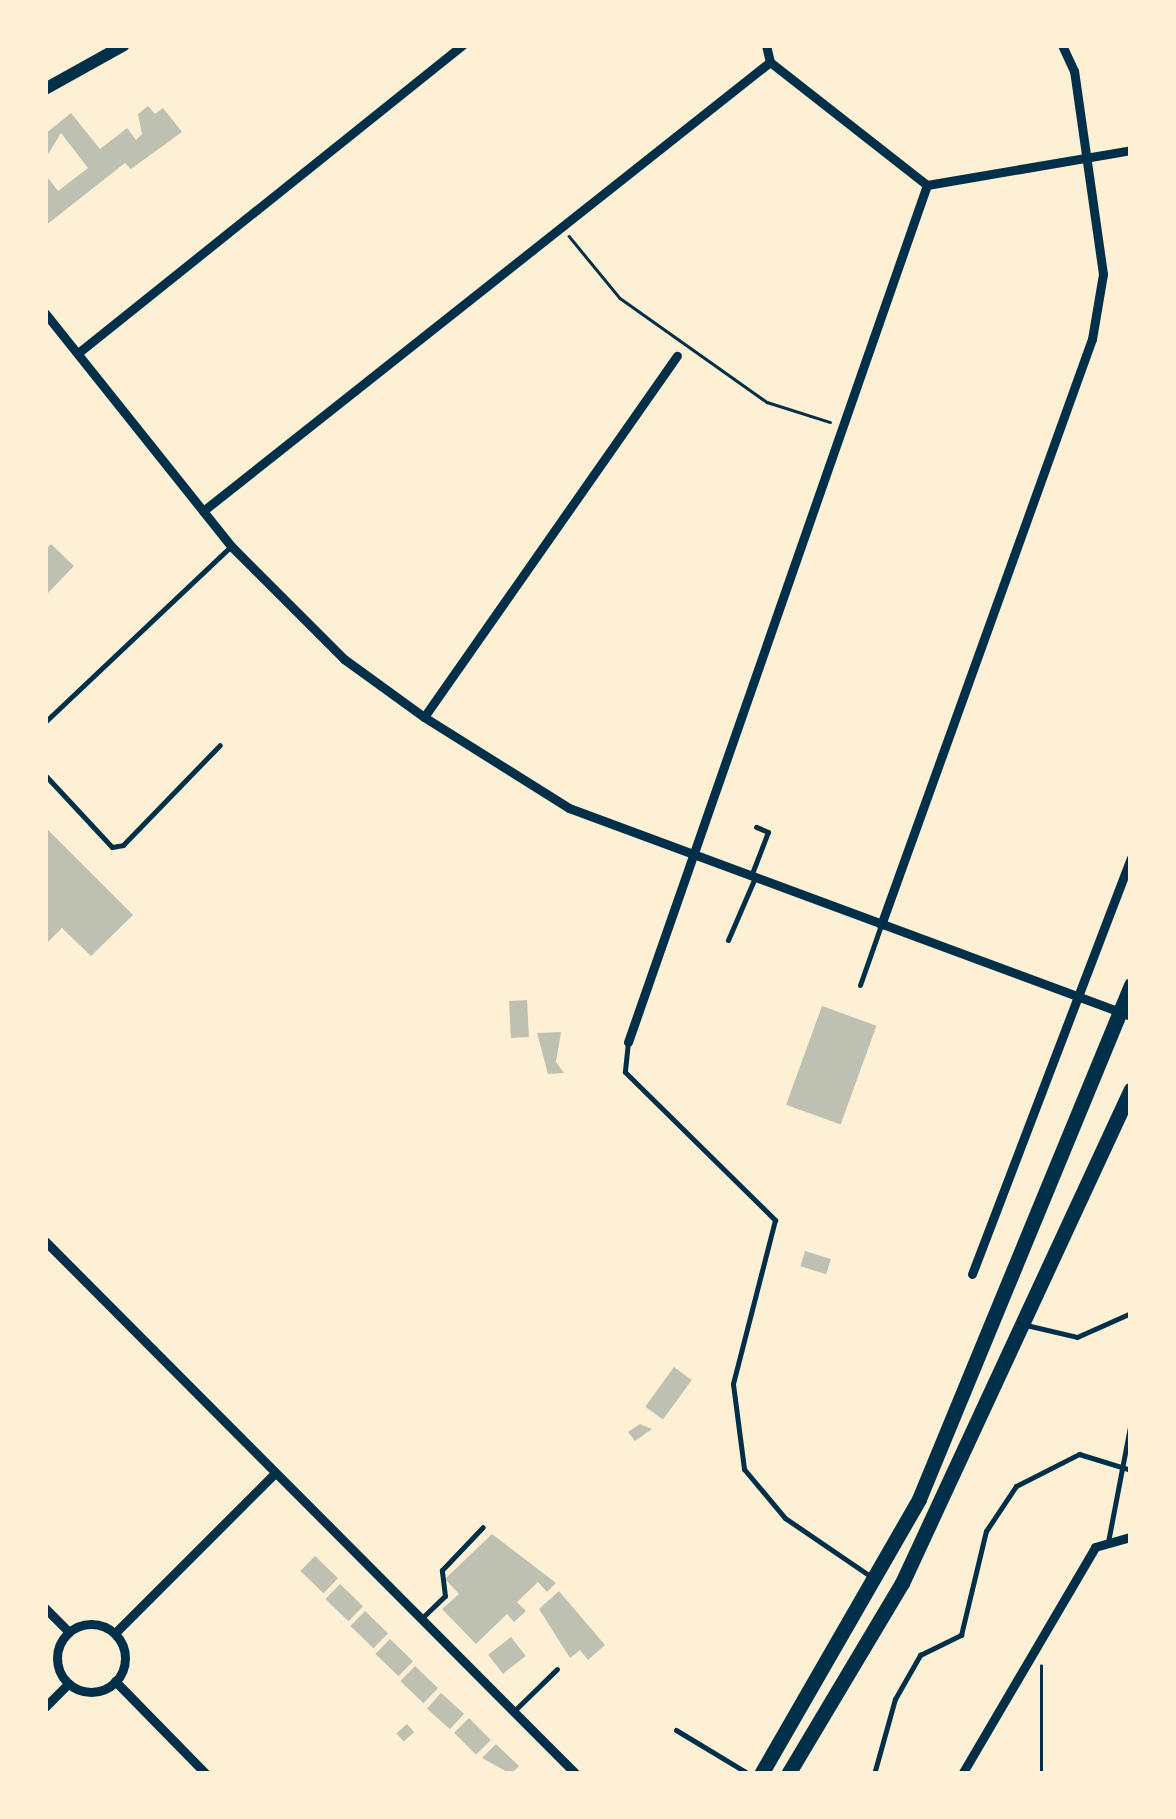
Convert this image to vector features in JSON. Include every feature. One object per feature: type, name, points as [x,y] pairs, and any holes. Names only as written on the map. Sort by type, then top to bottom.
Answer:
[{"type":"highway","points":[[761,1774],[878,1581],[978,1370],[1126,1014],[1131,985]]},
{"type":"highway","points":[[789,1774],[877,1631],[1131,1089]]},
{"type":"main road","points":[[45,89],[124,45]]},
{"type":"street","points":[[78,353],[463,45]]},
{"type":"street","points":[[766,45],[770,62],[928,185],[1131,150]]},
{"type":"street","points":[[881,924],[1092,339],[1103,274],[1089,158],[1062,45]]},
{"type":"street","points":[[204,511],[770,62]]},
{"type":"street","points":[[628,1042],[696,860],[928,185]]},
{"type":"street","points":[[45,313],[231,546],[344,659],[424,717],[568,808],[696,860],[1126,1014]]},
{"type":"street","points":[[424,717],[677,356]]},
{"type":"street","points":[[972,1274],[1131,858]]},
{"type":"street","points":[[45,1241],[576,1774]]},
{"type":"street","points":[[115,1633],[276,1474]]},
{"type":"street","points":[[962,1774],[1095,1547],[1131,1538]]},
{"type":"street","points":[[45,1608],[68,1631]]},
{"type":"street","points":[[68,1684],[56,1657],[68,1631],[87,1623],[115,1633]]},
{"type":"street","points":[[68,1684],[96,1692],[115,1682],[125,1660],[115,1633]]},
{"type":"street","points":[[115,1682],[206,1774]]},
{"type":"street","points":[[45,1706],[68,1684]]},
{"type":"lane","points":[[45,722],[144,623],[231,546]]},
{"type":"lane","points":[[45,775],[112,847],[123,846],[220,745]]},
{"type":"lane","points":[[728,940],[768,832],[756,827]]},
{"type":"lane","points":[[860,985],[881,924]]},
{"type":"lane","points":[[628,1042],[626,1072],[776,1220],[733,1384],[744,1469],[786,1518],[878,1581]]},
{"type":"lane","points":[[1024,1324],[1076,1337],[1131,1313]]},
{"type":"lane","points":[[1108,1542],[1131,1421]]},
{"type":"lane","points":[[874,1774],[895,1699],[920,1656],[961,1635],[980,1546],[1016,1486],[1079,1454],[1131,1470]]},
{"type":"lane","points":[[421,1619],[445,1596],[442,1570],[483,1527]]},
{"type":"lane","points":[[514,1711],[557,1669]]},
{"type":"lane","points":[[676,1730],[749,1774]]},
{"type":"path","points":[[562,227],[620,298],[685,345],[766,402],[844,427]]},
{"type":"path","points":[[1041,1774],[1042,1633]]},
{"type":"building","points":[[148,106],[155,114],[163,108],[182,132],[131,169],[125,163],[45,226],[45,174],[58,191],[88,168],[61,133],[45,159],[45,134],[71,113],[100,149],[127,128],[136,140],[142,134],[138,114]]},
{"type":"building","points":[[51,544],[74,566],[45,596],[45,550]]},
{"type":"building","points":[[45,827],[133,915],[91,956],[62,928],[45,945]]},
{"type":"building","points":[[527,1000],[529,1037],[511,1038],[509,1001]]},
{"type":"building","points":[[822,1006],[877,1026],[841,1125],[786,1105]]},
{"type":"building","points":[[561,1032],[556,1062],[564,1073],[548,1074],[537,1033]]},
{"type":"building","points":[[805,1251],[831,1259],[826,1274],[800,1266]]},
{"type":"building","points":[[674,1367],[692,1380],[663,1420],[645,1407]]},
{"type":"building","points":[[640,1424],[652,1429],[635,1441],[628,1432]]},
{"type":"building","points":[[492,1534],[556,1583],[547,1592],[538,1582],[517,1602],[526,1611],[514,1622],[507,1614],[476,1644],[442,1609],[459,1594],[445,1579]]},
{"type":"building","points":[[315,1556],[338,1578],[323,1593],[300,1571]]},
{"type":"building","points":[[340,1584],[363,1606],[348,1621],[325,1599]]},
{"type":"building","points":[[559,1591],[605,1645],[588,1660],[580,1650],[570,1658],[539,1609]]},
{"type":"building","points":[[365,1611],[388,1633],[373,1648],[350,1626]]},
{"type":"building","points":[[511,1637],[526,1656],[503,1674],[488,1655]]},
{"type":"building","points":[[390,1639],[413,1661],[398,1676],[375,1654]]},
{"type":"building","points":[[415,1666],[438,1688],[423,1703],[400,1681]]},
{"type":"building","points":[[441,1693],[464,1714],[450,1729],[427,1709]]},
{"type":"building","points":[[469,1718],[491,1740],[476,1755],[454,1733]]},
{"type":"building","points":[[407,1724],[414,1732],[404,1741],[396,1733]]},
{"type":"building","points":[[496,1744],[519,1766],[511,1774],[482,1758]]}]
